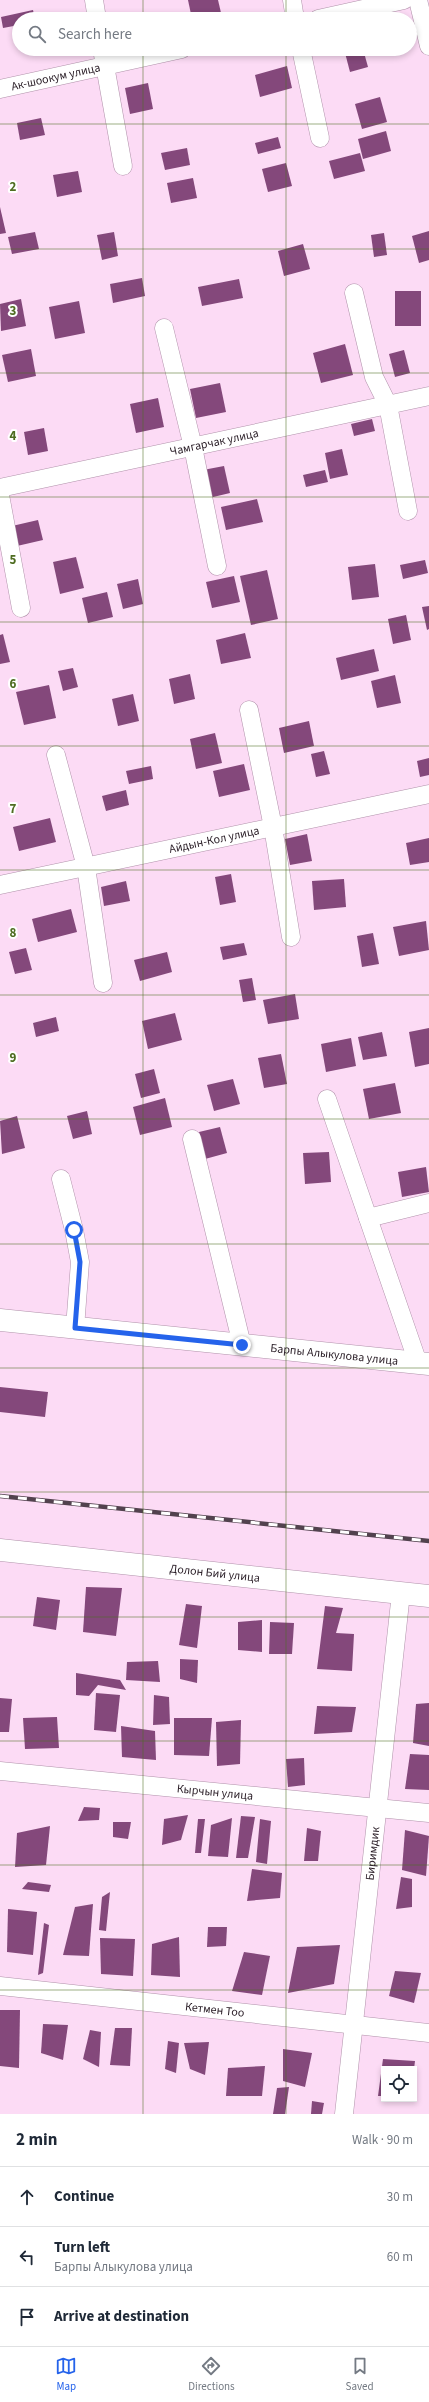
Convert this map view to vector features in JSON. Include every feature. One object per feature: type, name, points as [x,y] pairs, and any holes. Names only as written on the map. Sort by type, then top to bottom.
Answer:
[{"type":"street","points":[[94,0],[96,12]]},
{"type":"street","points":[[292,0],[294,12]]},
{"type":"street","points":[[350,12],[404,0]]},
{"type":"street","points":[[418,0],[429,46]]},
{"type":"street","name":"Ак-шоокум улица","points":[[0,89],[103,58],[121,56]]},
{"type":"street","points":[[302,56],[320,138]]},
{"type":"street","points":[[103,58],[123,166]]},
{"type":"street","points":[[354,293],[374,377],[388,405],[408,511]]},
{"type":"street","points":[[164,328],[193,446],[217,566]]},
{"type":"street","name":"Чамгарчак улица","points":[[0,488],[429,396]]},
{"type":"street","points":[[0,495],[21,608]]},
{"type":"street","points":[[249,710],[273,827],[291,937]]},
{"type":"street","points":[[56,755],[86,867],[103,983]]},
{"type":"street","name":"Айдын-Кол улица","points":[[0,885],[429,794]]},
{"type":"street","points":[[327,1099],[368,1218],[423,1364]]},
{"type":"street","points":[[192,1139],[242,1345]]},
{"type":"street","points":[[61,1178],[74,1230],[80,1262],[75,1328]]},
{"type":"street","points":[[368,1218],[429,1203]]},
{"type":"street","name":"Барпы Алыкулова улица","points":[[0,1320],[423,1364]]},
{"type":"street","name":"Долон Бий улица","points":[[0,1550],[429,1596]]},
{"type":"street","name":"Биримдик","points":[[344,2114],[401,1593]]},
{"type":"street","name":"Кырчын улица","points":[[0,1771],[429,1813]]},
{"type":"street","name":"Кетмен Тоо","points":[[0,1986],[429,2033]]},
{"type":"building","points":[[188,0],[218,0],[221,12],[191,12]]},
{"type":"building","points":[[12,15],[12,26],[3,28],[1,17]]},
{"type":"building","points":[[346,56],[365,56],[368,67],[350,72]]},
{"type":"building","points":[[287,66],[292,88],[260,97],[255,75]]},
{"type":"building","points":[[148,83],[153,109],[130,114],[125,88]]},
{"type":"building","points":[[380,97],[387,122],[362,129],[355,104]]},
{"type":"building","points":[[41,118],[45,135],[20,140],[17,123]]},
{"type":"building","points":[[386,131],[391,151],[363,159],[358,139]]},
{"type":"building","points":[[278,137],[281,148],[258,154],[255,143]]},
{"type":"building","points":[[187,148],[190,165],[165,170],[161,153]]},
{"type":"building","points":[[360,153],[365,171],[334,179],[329,161]]},
{"type":"building","points":[[286,163],[292,186],[268,192],[262,169]]},
{"type":"building","points":[[78,171],[82,192],[57,197],[53,175]]},
{"type":"building","points":[[193,178],[197,198],[171,203],[167,183]]},
{"type":"building","points":[[0,207],[6,233],[0,234]]},
{"type":"building","points":[[429,231],[429,260],[419,263],[412,236]]},
{"type":"building","points":[[35,232],[39,249],[12,254],[8,237]]},
{"type":"building","points":[[114,232],[118,256],[102,260],[97,235]]},
{"type":"building","points":[[384,233],[387,255],[374,257],[371,235]]},
{"type":"building","points":[[303,244],[310,269],[284,276],[278,251]]},
{"type":"building","points":[[142,278],[145,296],[113,303],[110,284]]},
{"type":"building","points":[[239,279],[243,298],[202,306],[198,287]]},
{"type":"building","points":[[395,291],[421,291],[421,326],[395,326]]},
{"type":"building","points":[[21,299],[26,326],[1,331],[0,304]]},
{"type":"building","points":[[79,301],[85,333],[55,339],[49,307]]},
{"type":"building","points":[[345,344],[353,375],[321,383],[313,353]]},
{"type":"building","points":[[31,349],[36,376],[8,382],[2,355]]},
{"type":"building","points":[[404,350],[410,373],[395,377],[389,354]]},
{"type":"building","points":[[220,383],[226,412],[196,418],[190,389]]},
{"type":"building","points":[[158,398],[164,427],[136,433],[130,404]]},
{"type":"building","points":[[372,419],[375,431],[354,436],[351,424]]},
{"type":"building","points":[[44,428],[48,451],[28,455],[24,432]]},
{"type":"building","points":[[342,449],[348,475],[330,479],[325,453]]},
{"type":"building","points":[[224,466],[230,493],[209,498],[203,470]]},
{"type":"building","points":[[325,470],[328,482],[306,487],[303,475]]},
{"type":"building","points":[[257,499],[263,522],[226,530],[221,507]]},
{"type":"building","points":[[38,520],[43,540],[17,546],[12,526]]},
{"type":"building","points":[[76,557],[84,588],[60,594],[53,562]]},
{"type":"building","points":[[425,560],[428,573],[403,579],[400,565]]},
{"type":"building","points":[[375,564],[379,597],[352,600],[348,567]]},
{"type":"building","points":[[267,570],[278,619],[251,625],[240,576]]},
{"type":"building","points":[[234,576],[240,602],[212,608],[206,582]]},
{"type":"building","points":[[138,579],[143,604],[123,609],[117,584]]},
{"type":"building","points":[[107,592],[113,617],[88,623],[82,598]]},
{"type":"building","points":[[429,606],[429,629],[427,630],[422,607]]},
{"type":"building","points":[[406,615],[411,640],[393,644],[388,619]]},
{"type":"building","points":[[245,633],[251,658],[221,664],[216,640]]},
{"type":"building","points":[[3,634],[10,662],[0,664],[0,635]]},
{"type":"building","points":[[374,649],[379,671],[341,680],[336,658]]},
{"type":"building","points":[[73,668],[78,687],[63,691],[58,671]]},
{"type":"building","points":[[190,674],[195,699],[174,704],[169,679]]},
{"type":"building","points":[[395,675],[401,703],[377,708],[371,681]]},
{"type":"building","points":[[49,685],[56,718],[24,725],[16,692]]},
{"type":"building","points":[[133,694],[139,721],[118,726],[112,699]]},
{"type":"building","points":[[309,721],[314,746],[284,753],[279,728]]},
{"type":"building","points":[[215,733],[222,763],[196,769],[190,739]]},
{"type":"building","points":[[324,751],[330,774],[316,777],[311,754]]},
{"type":"building","points":[[429,758],[429,775],[420,777],[417,761]]},
{"type":"building","points":[[244,764],[250,790],[219,797],[213,771]]},
{"type":"building","points":[[151,766],[153,779],[129,784],[126,771]]},
{"type":"building","points":[[126,790],[129,805],[106,811],[102,796]]},
{"type":"building","points":[[50,818],[56,842],[19,851],[13,827]]},
{"type":"building","points":[[307,834],[312,861],[290,865],[285,839]]},
{"type":"building","points":[[429,838],[429,862],[410,865],[406,843]]},
{"type":"building","points":[[231,874],[236,902],[220,905],[215,877]]},
{"type":"building","points":[[344,879],[346,907],[314,910],[312,881]]},
{"type":"building","points":[[126,881],[130,901],[104,906],[101,887]]},
{"type":"building","points":[[71,909],[77,932],[38,942],[32,919]]},
{"type":"building","points":[[426,921],[429,950],[399,956],[393,927]]},
{"type":"building","points":[[373,933],[379,964],[362,967],[357,936]]},
{"type":"building","points":[[244,943],[247,955],[223,960],[220,947]]},
{"type":"building","points":[[26,948],[32,970],[15,974],[9,952]]},
{"type":"building","points":[[167,952],[172,972],[140,981],[134,960]]},
{"type":"building","points":[[252,978],[256,1000],[243,1002],[239,980]]},
{"type":"building","points":[[295,994],[299,1019],[268,1024],[263,1000]]},
{"type":"building","points":[[175,1013],[182,1040],[148,1049],[142,1021]]},
{"type":"building","points":[[56,1017],[59,1031],[36,1037],[33,1023]]},
{"type":"building","points":[[429,1028],[429,1064],[415,1067],[409,1032]]},
{"type":"building","points":[[382,1032],[387,1056],[363,1060],[358,1037]]},
{"type":"building","points":[[351,1038],[356,1066],[326,1072],[321,1044]]},
{"type":"building","points":[[281,1054],[287,1084],[264,1088],[258,1058]]},
{"type":"building","points":[[154,1069],[160,1093],[141,1098],[135,1074]]},
{"type":"building","points":[[233,1079],[240,1104],[214,1111],[207,1085]]},
{"type":"building","points":[[395,1083],[401,1113],[369,1119],[363,1089]]},
{"type":"building","points":[[165,1098],[172,1127],[140,1135],[133,1107]]},
{"type":"building","points":[[87,1111],[92,1134],[73,1139],[67,1116]]},
{"type":"building","points":[[17,1116],[25,1148],[2,1154],[0,1121]]},
{"type":"building","points":[[220,1127],[227,1153],[205,1159],[199,1132]]},
{"type":"building","points":[[329,1152],[331,1182],[305,1184],[303,1153]]},
{"type":"building","points":[[426,1167],[429,1192],[402,1197],[398,1172]]},
{"type":"building","points":[[0,1387],[48,1392],[45,1417],[0,1412]]},
{"type":"building","points":[[86,1587],[122,1588],[116,1636],[83,1632]]},
{"type":"building","points":[[37,1597],[60,1600],[56,1630],[33,1626]]},
{"type":"building","points":[[186,1604],[202,1606],[197,1648],[179,1645]]},
{"type":"building","points":[[325,1606],[343,1608],[336,1633],[354,1634],[352,1671],[317,1669]]},
{"type":"building","points":[[262,1620],[262,1652],[238,1650],[238,1622]]},
{"type":"building","points":[[270,1622],[294,1623],[292,1654],[269,1654]]},
{"type":"building","points":[[180,1659],[198,1660],[197,1683],[180,1679]]},
{"type":"building","points":[[158,1661],[160,1682],[126,1680],[127,1662]]},
{"type":"building","points":[[76,1673],[120,1680],[126,1690],[98,1685],[89,1696],[76,1695]]},
{"type":"building","points":[[96,1693],[120,1695],[116,1732],[94,1730]]},
{"type":"building","points":[[154,1695],[169,1697],[170,1724],[153,1725]]},
{"type":"building","points":[[0,1698],[12,1699],[9,1732],[0,1732]]},
{"type":"building","points":[[429,1703],[429,1746],[413,1743],[416,1704]]},
{"type":"building","points":[[317,1706],[356,1707],[352,1732],[314,1734]]},
{"type":"building","points":[[57,1717],[59,1748],[25,1749],[23,1718]]},
{"type":"building","points":[[174,1718],[212,1718],[209,1756],[174,1755]]},
{"type":"building","points":[[241,1720],[240,1764],[217,1766],[216,1722]]},
{"type":"building","points":[[121,1726],[155,1731],[156,1760],[122,1757]]},
{"type":"building","points":[[410,1754],[429,1755],[429,1790],[405,1789]]},
{"type":"building","points":[[304,1758],[305,1785],[288,1787],[286,1759]]},
{"type":"building","points":[[84,1807],[100,1808],[99,1820],[78,1821]]},
{"type":"building","points":[[188,1815],[181,1840],[162,1845],[164,1819]]},
{"type":"building","points":[[241,1816],[255,1817],[248,1858],[236,1858]]},
{"type":"building","points":[[232,1818],[228,1857],[208,1856],[211,1825]]},
{"type":"building","points":[[198,1819],[205,1819],[201,1853],[195,1853]]},
{"type":"building","points":[[260,1819],[271,1821],[267,1864],[256,1862]]},
{"type":"building","points":[[113,1822],[131,1822],[128,1839],[113,1837]]},
{"type":"building","points":[[50,1826],[46,1865],[15,1867],[17,1833]]},
{"type":"building","points":[[307,1828],[321,1831],[318,1861],[304,1861]]},
{"type":"building","points":[[405,1830],[429,1836],[426,1876],[402,1870]]},
{"type":"building","points":[[252,1869],[282,1873],[280,1898],[247,1901]]},
{"type":"building","points":[[401,1877],[412,1879],[412,1907],[396,1909]]},
{"type":"building","points":[[28,1882],[51,1885],[49,1892],[22,1889]]},
{"type":"building","points":[[110,1892],[106,1931],[99,1930],[102,1897]]},
{"type":"building","points":[[93,1904],[89,1956],[63,1955],[75,1907]]},
{"type":"building","points":[[8,1909],[37,1912],[33,1955],[7,1952]]},
{"type":"building","points":[[44,1923],[49,1925],[43,1973],[38,1975]]},
{"type":"building","points":[[208,1927],[227,1927],[226,1946],[207,1947]]},
{"type":"building","points":[[179,1937],[180,1977],[151,1975],[152,1944]]},
{"type":"building","points":[[100,1938],[135,1939],[133,1976],[101,1974]]},
{"type":"building","points":[[340,1945],[334,1984],[288,1993],[297,1947]]},
{"type":"building","points":[[244,1952],[270,1956],[262,1995],[232,1991]]},
{"type":"building","points":[[395,1971],[421,1973],[414,2003],[389,1996]]},
{"type":"building","points":[[0,2010],[20,2010],[19,2068],[0,2066]]},
{"type":"building","points":[[43,2024],[68,2025],[63,2060],[41,2053]]},
{"type":"building","points":[[115,2028],[132,2028],[130,2066],[110,2065]]},
{"type":"building","points":[[90,2030],[101,2032],[99,2067],[83,2059]]},
{"type":"building","points":[[168,2041],[179,2043],[176,2073],[165,2069]]},
{"type":"building","points":[[209,2042],[205,2075],[190,2069],[184,2043]]},
{"type":"building","points":[[283,2049],[312,2053],[305,2087],[283,2081]]},
{"type":"building","points":[[383,2059],[415,2061],[414,2066],[382,2066]]},
{"type":"building","points":[[265,2066],[262,2096],[226,2096],[228,2068]]},
{"type":"building","points":[[381,2074],[381,2096],[378,2096]]},
{"type":"building","points":[[289,2087],[285,2114],[273,2114],[277,2088]]},
{"type":"building","points":[[312,2101],[324,2103],[322,2114],[311,2114]]},
{"type":"railway","points":[[0,1496],[429,1541]]},
{"type":"route","points":[[74,1230],[80,1262],[75,1328],[242,1345]]}]
